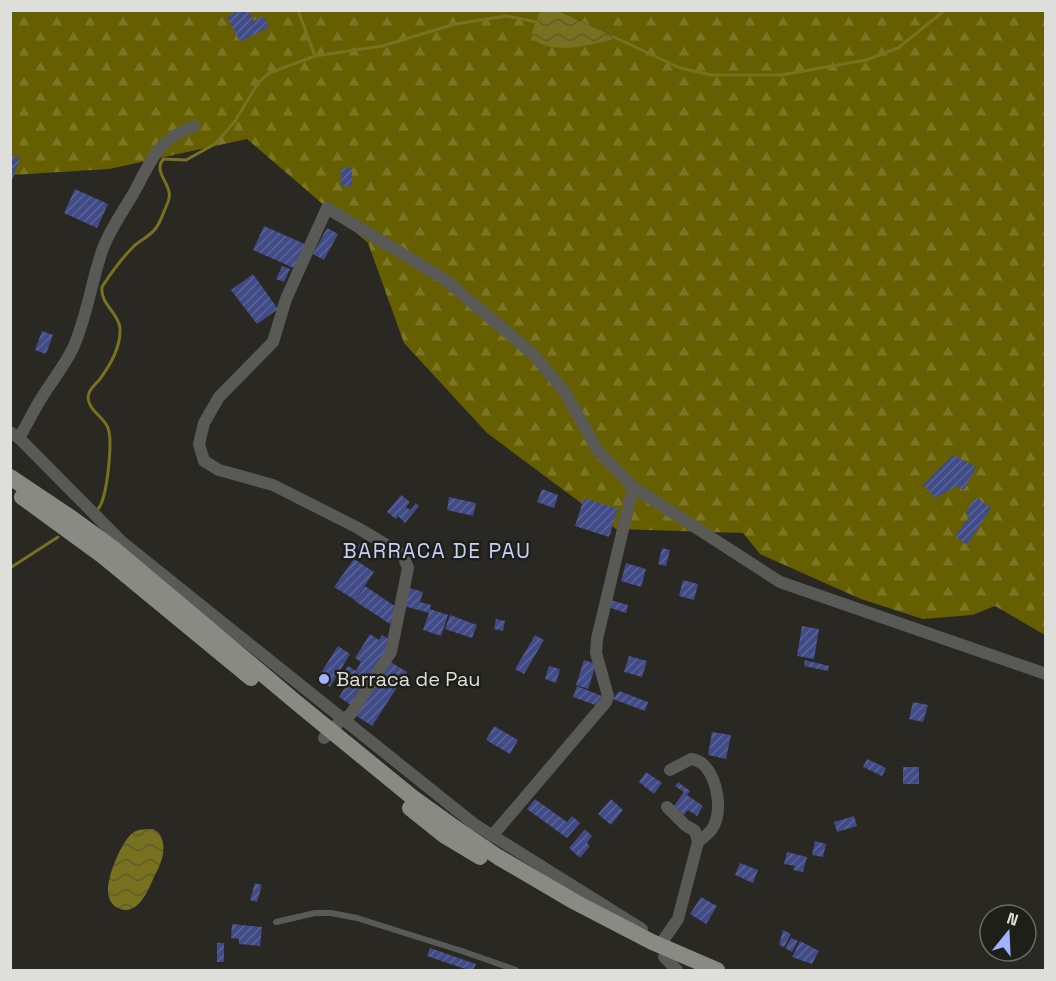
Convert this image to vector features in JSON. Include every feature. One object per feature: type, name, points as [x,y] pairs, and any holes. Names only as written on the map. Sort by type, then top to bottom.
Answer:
[{"type":"main road","points":[[10,477],[114,549],[412,797],[498,857],[584,908],[695,965]]},
{"type":"main road","points":[[10,490],[103,556],[332,729],[445,836],[608,930],[663,950],[695,965],[717,970]]},
{"type":"street","points":[[194,126],[165,141],[151,160],[111,228],[102,252],[80,333],[72,350],[15,435],[122,542],[332,729],[492,836],[558,876],[663,950],[678,970]]},
{"type":"street","points":[[332,729],[350,715],[390,652],[408,568],[404,555],[358,528],[273,485],[219,470],[204,461],[199,444],[204,423],[219,397],[273,342],[286,299],[327,208],[444,279],[533,354],[565,392],[598,451],[633,488],[780,582],[1046,674]]},
{"type":"street","points":[[492,836],[606,702],[608,696],[596,653],[597,639],[633,488]]},
{"type":"street","points":[[663,950],[678,919],[698,842],[712,829],[718,804],[714,784],[704,765],[692,759],[670,770]]},
{"type":"street","points":[[667,807],[694,831],[698,842]]},
{"type":"lane","points":[[276,922],[315,913],[331,913],[357,918],[516,970]]},
{"type":"green space","points":[[11,11],[541,11],[539,13],[617,38],[559,11],[1045,11],[1045,635],[995,606],[972,615],[923,619],[861,599],[760,554],[743,533],[616,529],[487,433],[404,343],[368,243],[247,139],[109,169],[11,175]]},
{"type":"water","points":[[559,11],[617,38],[584,46],[558,48],[537,42],[531,35],[539,13]]},
{"type":"water","points":[[153,829],[159,833],[163,844],[163,855],[159,866],[141,902],[130,909],[123,910],[116,907],[109,898],[108,885],[113,868],[129,836],[134,832]]},
{"type":"building","points":[[240,10],[249,10],[254,21],[263,16],[269,27],[240,42],[227,17]]},
{"type":"building","points":[[10,155],[20,158],[11,183],[10,183]]},
{"type":"building","points":[[341,168],[352,168],[352,186],[341,186]]},
{"type":"building","points":[[75,189],[108,204],[97,228],[64,213]]},
{"type":"building","points":[[264,226],[307,245],[296,269],[253,250]]},
{"type":"building","points":[[327,228],[338,234],[324,260],[313,254]]},
{"type":"building","points":[[282,266],[290,269],[284,282],[276,279]]},
{"type":"building","points":[[253,274],[278,309],[257,324],[231,290]]},
{"type":"building","points":[[42,331],[53,335],[46,354],[35,350]]},
{"type":"building","points":[[953,455],[976,467],[964,490],[956,486],[936,498],[923,485]]},
{"type":"building","points":[[542,489],[558,495],[554,508],[537,502]]},
{"type":"building","points":[[401,495],[410,502],[406,507],[410,510],[416,503],[419,506],[405,523],[398,516],[396,519],[387,512]]},
{"type":"building","points":[[449,497],[476,503],[473,516],[447,510]]},
{"type":"building","points":[[976,497],[991,508],[967,545],[955,536],[970,516],[965,513]]},
{"type":"building","points":[[584,498],[618,509],[609,537],[575,526]]},
{"type":"building","points":[[360,543],[373,552],[369,557],[357,549]]},
{"type":"building","points":[[662,548],[670,550],[666,566],[658,564]]},
{"type":"building","points":[[354,559],[374,572],[355,600],[334,587]]},
{"type":"building","points":[[626,563],[646,569],[641,587],[621,581]]},
{"type":"building","points":[[683,580],[698,584],[694,600],[679,596]]},
{"type":"building","points":[[365,586],[396,607],[390,624],[355,601]]},
{"type":"building","points":[[409,588],[423,592],[420,602],[431,605],[430,609],[448,615],[441,636],[423,630],[429,613],[404,606]]},
{"type":"building","points":[[610,600],[628,605],[626,613],[608,607]]},
{"type":"building","points":[[450,615],[477,625],[472,638],[445,629]]},
{"type":"building","points":[[496,619],[505,621],[503,631],[494,629]]},
{"type":"building","points":[[802,626],[819,629],[814,659],[797,656]]},
{"type":"building","points":[[370,634],[379,640],[382,635],[392,641],[351,705],[339,697],[349,681],[341,676],[348,666],[356,671],[361,662],[355,658]]},
{"type":"building","points":[[535,635],[544,640],[524,674],[515,669]]},
{"type":"building","points":[[338,646],[350,654],[330,687],[317,679]]},
{"type":"building","points":[[629,656],[647,661],[642,677],[624,672]]},
{"type":"building","points":[[584,660],[596,664],[588,689],[576,685]]},
{"type":"building","points":[[805,660],[829,666],[828,671],[804,666]]},
{"type":"building","points":[[389,661],[407,672],[372,726],[355,715]]},
{"type":"building","points":[[549,666],[560,669],[556,683],[545,679]]},
{"type":"building","points":[[577,686],[602,696],[598,706],[573,697]]},
{"type":"building","points":[[619,691],[648,702],[645,711],[613,699]]},
{"type":"building","points":[[913,702],[928,705],[923,722],[909,719]]},
{"type":"building","points":[[494,726],[518,740],[510,754],[486,740]]},
{"type":"building","points":[[712,732],[731,735],[726,759],[708,755]]},
{"type":"building","points":[[867,759],[886,768],[882,776],[863,767]]},
{"type":"building","points":[[903,767],[919,767],[919,784],[903,784]]},
{"type":"building","points":[[646,772],[662,783],[654,794],[639,782]]},
{"type":"building","points":[[678,782],[690,791],[687,795],[703,806],[697,816],[688,810],[684,815],[673,807],[684,792],[675,786]]},
{"type":"building","points":[[535,799],[567,822],[572,816],[580,823],[567,838],[527,809]]},
{"type":"building","points":[[611,799],[623,810],[611,825],[598,814]]},
{"type":"building","points":[[854,816],[857,826],[837,832],[834,822]]},
{"type":"building","points":[[585,829],[592,836],[587,843],[590,846],[580,858],[569,848]]},
{"type":"building","points":[[815,841],[826,844],[823,857],[812,855]]},
{"type":"building","points":[[787,852],[807,857],[803,872],[793,870],[795,866],[784,864]]},
{"type":"building","points":[[740,863],[758,870],[753,883],[735,875]]},
{"type":"building","points":[[255,883],[262,885],[257,902],[250,900]]},
{"type":"building","points":[[701,897],[717,906],[706,924],[690,914]]},
{"type":"building","points":[[232,924],[262,927],[260,946],[239,944],[239,939],[231,938]]},
{"type":"building","points":[[783,930],[791,934],[784,947],[779,945]]},
{"type":"building","points":[[791,938],[798,941],[792,952],[785,948]]},
{"type":"building","points":[[800,941],[819,951],[812,964],[792,957]]},
{"type":"building","points":[[217,943],[224,943],[224,962],[217,962]]},
{"type":"building","points":[[430,948],[476,964],[473,970],[468,970],[427,956]]},
{"type":"waterway","points":[[298,10],[315,56]]},
{"type":"waterway","points":[[614,37],[680,68],[712,75],[781,75],[866,60],[898,48],[945,10]]},
{"type":"waterway","points":[[98,509],[106,483],[109,435],[106,424],[91,407],[88,395],[111,361],[120,335],[119,322],[106,303],[102,287],[125,255],[154,231],[161,219],[169,196],[169,190],[160,170],[163,159],[186,160],[215,144],[235,121],[258,83],[269,73],[315,56],[382,46],[455,24],[506,16],[537,22]]},
{"type":"waterway","points":[[10,568],[58,537]]},
{"type":"place","name":"Barraca de Pau","points":[[324,679]]},
{"type":"district","name":"BARRACA DE PAU","points":[[437,550]]}]
